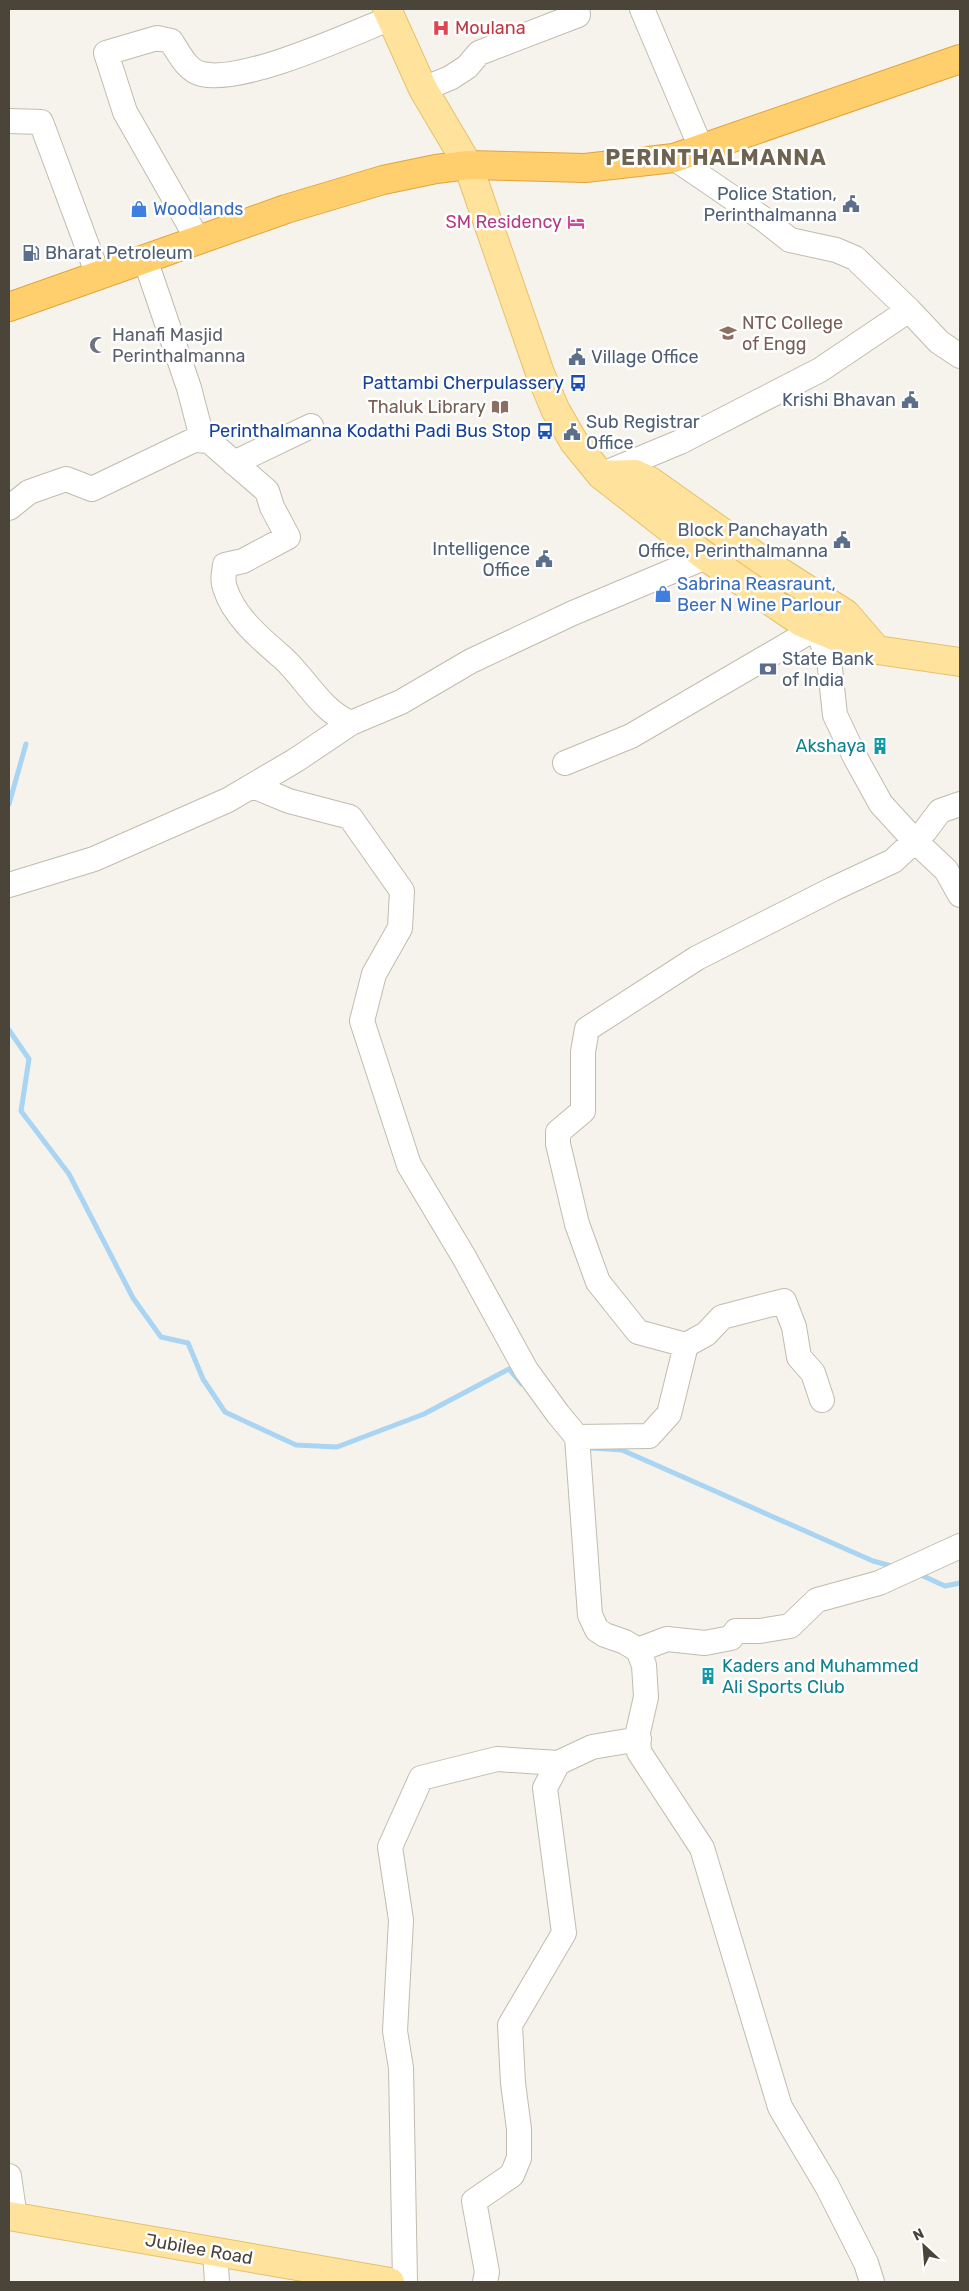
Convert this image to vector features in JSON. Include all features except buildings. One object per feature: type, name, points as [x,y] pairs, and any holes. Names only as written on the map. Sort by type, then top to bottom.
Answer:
[{"type":"highway","points":[[9,307],[286,209],[383,180],[436,169],[468,165],[585,168],[674,158],[960,59]]},
{"type":"main road","points":[[389,14],[423,89],[468,165],[540,373],[555,409],[574,442],[601,475],[706,557],[793,617],[844,640],[877,650],[960,662]]},
{"type":"main road","points":[[601,475],[635,474],[650,481],[741,546],[846,614],[877,650]]},
{"type":"main road","name":"Jubilee Road","points":[[12,2217],[390,2282]]},
{"type":"street","points":[[423,89],[467,67],[479,53],[578,15],[577,9]]},
{"type":"street","points":[[642,9],[701,148]]},
{"type":"street","points":[[198,240],[125,112],[106,53],[157,38],[171,42],[190,68],[201,74],[228,76],[305,54],[389,14]]},
{"type":"street","points":[[9,120],[41,122],[98,275]]},
{"type":"street","points":[[674,158],[762,218],[790,240],[836,250],[855,258],[939,342],[960,356]]},
{"type":"street","points":[[145,259],[189,388],[200,430],[199,438]]},
{"type":"street","points":[[601,475],[633,460],[680,442],[820,370],[909,310]]},
{"type":"street","points":[[234,463],[311,426]]},
{"type":"street","points":[[9,508],[29,492],[66,479],[92,489],[199,438],[209,441],[266,491],[288,537],[243,561],[225,566],[224,588],[237,610],[259,639],[283,658],[327,708],[338,718],[351,723]]},
{"type":"street","points":[[9,885],[94,859],[228,800],[351,723],[401,702],[471,661],[573,613],[706,557]]},
{"type":"street","points":[[565,763],[631,736],[816,628],[829,659],[835,715],[855,757],[881,804],[914,840],[946,870],[960,895]]},
{"type":"street","points":[[253,786],[289,801],[350,817],[402,891],[400,928],[374,974],[362,1021],[408,1165],[464,1257],[526,1370],[577,1437],[590,1615],[597,1630],[638,1650],[644,1665],[646,1698],[639,1739],[639,1752],[702,1848],[780,2106],[827,2186],[866,2263],[872,2282]]},
{"type":"street","points":[[822,1400],[813,1373],[799,1357],[794,1327],[784,1301],[722,1317],[706,1334],[686,1345],[638,1332],[598,1282],[577,1224],[558,1144],[558,1132],[583,1110],[583,1052],[587,1029],[697,958],[833,888],[893,861],[925,831],[940,811],[960,804]]},
{"type":"street","points":[[577,1437],[649,1436],[669,1414],[686,1345]]},
{"type":"street","points":[[638,1650],[667,1640],[705,1643],[731,1638],[736,1631],[760,1631],[790,1626],[817,1600],[879,1583],[960,1546]]},
{"type":"street","points":[[405,2282],[401,2068],[395,2031],[400,1920],[390,1847],[421,1778],[497,1759],[558,1763],[592,1746],[639,1739]]},
{"type":"street","points":[[484,2282],[487,2272],[474,2200],[512,2175],[519,2158],[519,2129],[513,2083],[510,2024],[564,1933],[545,1788],[558,1763]]},
{"type":"street","points":[[9,2176],[12,2217]]},
{"type":"street","points":[[215,2252],[216,2282]]},
{"type":"waterway","points":[[9,804],[26,744]]},
{"type":"waterway","points":[[9,1030],[29,1059],[21,1111],[69,1174],[133,1298],[161,1337],[188,1343],[203,1379],[225,1412],[296,1445],[337,1447],[424,1414],[509,1369],[522,1384]]},
{"type":"waterway","points":[[592,1448],[622,1450],[873,1561],[895,1567]]},
{"type":"waterway","points":[[921,1575],[945,1586],[960,1583]]},
{"type":"place","name":"Moulana","points":[[441,28]]},
{"type":"place","name":"Police Station, Perinthalmanna","points":[[851,204]]},
{"type":"place","name":"Woodlands","points":[[139,209]]},
{"type":"place","name":"SM Residency","points":[[576,222]]},
{"type":"place","name":"Bharat Petroleum","points":[[31,253]]},
{"type":"place","name":"NTC College of Engg","points":[[728,333]]},
{"type":"place","name":"Hanafi Masjid Perinthalmanna","points":[[98,345]]},
{"type":"place","name":"Village Office","points":[[577,357]]},
{"type":"place","name":"Pattambi Cherpulassery","points":[[578,383]]},
{"type":"place","name":"Krishi Bhavan","points":[[910,400]]},
{"type":"place","name":"Thaluk Library","points":[[500,407]]},
{"type":"place","name":"Perinthalmanna Kodathi Padi Bus Stop","points":[[545,431]]},
{"type":"place","name":"Sub Registrar Office","points":[[572,432]]},
{"type":"place","name":"Block Panchayath Office, Perinthalmanna","points":[[842,540]]},
{"type":"place","name":"Intelligence Office","points":[[544,559]]},
{"type":"place","name":"Sabrina Reasraunt, Beer N Wine Parlour","points":[[663,594]]},
{"type":"place","name":"State Bank of India","points":[[768,669]]},
{"type":"place","name":"Akshaya","points":[[880,746]]},
{"type":"place","name":"Kaders and Muhammed Ali Sports Club","points":[[708,1676]]},
{"type":"district","name":"PERINTHALMANNA","points":[[716,157]]}]
